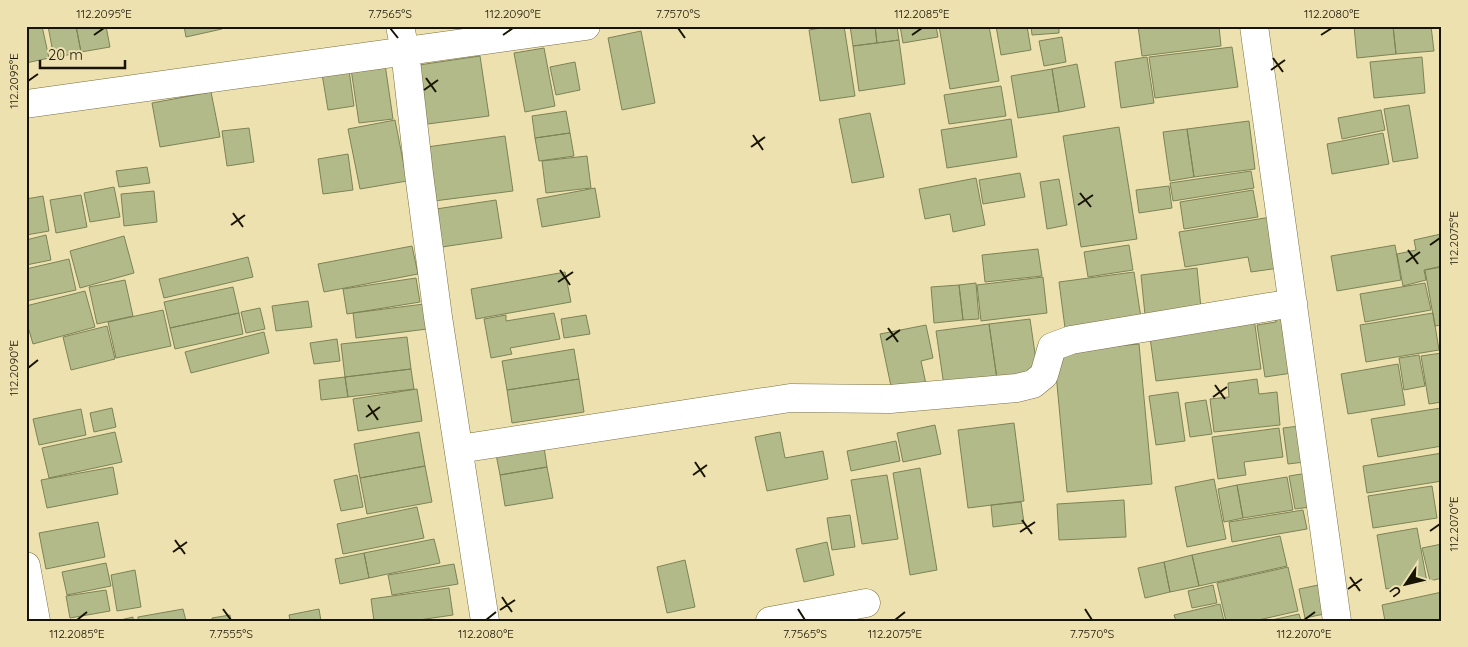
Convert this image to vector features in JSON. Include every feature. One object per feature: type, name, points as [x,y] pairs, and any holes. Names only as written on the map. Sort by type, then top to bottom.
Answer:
[{"type":"street","points":[[26,104],[403,39],[586,26]]},
{"type":"street","points":[[1254,26],[1337,621]]},
{"type":"street","points":[[403,39],[438,317],[485,621]]},
{"type":"street","points":[[459,449],[790,398],[890,399],[1017,388],[1033,384],[1044,375],[1052,347],[1071,340],[1293,303]]},
{"type":"street","points":[[26,566],[36,621]]},
{"type":"street","points":[[770,621],[866,603]]},
{"type":"building","points":[[26,26],[42,26],[49,58],[26,63]]},
{"type":"building","points":[[48,26],[76,26],[81,52],[54,58]]},
{"type":"building","points":[[76,26],[106,26],[110,47],[81,52]]},
{"type":"building","points":[[184,26],[221,26],[222,29],[186,37]]},
{"type":"building","points":[[844,26],[855,96],[820,101],[809,30]]},
{"type":"building","points":[[850,26],[875,26],[877,43],[853,46]]},
{"type":"building","points":[[875,26],[897,26],[899,40],[877,43]]},
{"type":"building","points":[[900,26],[936,26],[938,37],[903,43]]},
{"type":"building","points":[[939,26],[989,26],[999,81],[950,89]]},
{"type":"building","points":[[996,26],[1027,26],[1031,50],[1001,55]]},
{"type":"building","points":[[1031,26],[1059,26],[1059,33],[1032,35]]},
{"type":"building","points":[[1138,26],[1219,26],[1221,46],[1142,56]]},
{"type":"building","points":[[1354,26],[1393,26],[1396,54],[1357,58]]},
{"type":"building","points":[[1393,26],[1431,26],[1434,51],[1396,54]]},
{"type":"building","points":[[641,31],[655,103],[622,110],[608,38]]},
{"type":"building","points":[[1062,37],[1066,62],[1044,66],[1039,41]]},
{"type":"building","points":[[899,40],[905,84],[859,91],[853,46]]},
{"type":"building","points":[[1232,47],[1238,87],[1155,98],[1149,57]]},
{"type":"building","points":[[544,48],[555,106],[525,112],[514,53]]},
{"type":"building","points":[[480,56],[489,116],[420,125],[412,66]]},
{"type":"building","points":[[1147,57],[1154,103],[1121,108],[1115,62]]},
{"type":"building","points":[[1422,57],[1425,93],[1374,98],[1370,62]]},
{"type":"building","points":[[575,62],[580,90],[556,95],[550,67]]},
{"type":"building","points":[[385,64],[393,119],[359,123],[351,69]]},
{"type":"building","points":[[1077,64],[1085,107],[1059,112],[1052,69]]},
{"type":"building","points":[[1052,69],[1059,112],[1018,118],[1011,76]]},
{"type":"building","points":[[349,70],[354,106],[328,110],[322,74]]},
{"type":"building","points":[[1001,86],[1006,116],[949,124],[944,95]]},
{"type":"building","points":[[211,92],[220,137],[160,147],[152,103]]},
{"type":"building","points":[[1409,105],[1418,158],[1393,162],[1384,109]]},
{"type":"building","points":[[1381,110],[1385,130],[1342,139],[1338,118]]},
{"type":"building","points":[[566,111],[570,133],[535,138],[532,116]]},
{"type":"building","points":[[870,113],[884,177],[852,183],[839,119]]},
{"type":"building","points":[[1011,119],[1017,157],[947,168],[941,130]]},
{"type":"building","points":[[395,120],[407,181],[360,189],[348,129]]},
{"type":"building","points":[[1249,121],[1255,169],[1194,177],[1187,129]]},
{"type":"building","points":[[1119,127],[1137,239],[1081,247],[1063,136]]},
{"type":"building","points":[[249,128],[254,162],[227,166],[222,131]]},
{"type":"building","points":[[1187,129],[1194,177],[1170,181],[1163,132]]},
{"type":"building","points":[[570,133],[574,156],[539,161],[535,138]]},
{"type":"building","points":[[1383,133],[1389,164],[1332,174],[1327,144]]},
{"type":"building","points":[[505,136],[513,191],[434,201],[427,147]]},
{"type":"building","points":[[348,154],[353,190],[323,194],[318,159]]},
{"type":"building","points":[[587,156],[591,188],[546,193],[542,161]]},
{"type":"building","points":[[147,167],[150,183],[119,187],[116,171]]},
{"type":"building","points":[[1251,171],[1254,188],[1173,201],[1170,183]]},
{"type":"building","points":[[1020,173],[1025,197],[983,204],[979,180]]},
{"type":"building","points":[[976,178],[985,225],[953,232],[950,214],[925,219],[919,189]]},
{"type":"building","points":[[1059,179],[1067,225],[1047,229],[1040,182]]},
{"type":"building","points":[[1169,186],[1172,208],[1139,213],[1136,190]]},
{"type":"building","points":[[114,187],[120,217],[90,222],[84,193]]},
{"type":"building","points":[[595,188],[600,217],[542,227],[537,199]]},
{"type":"building","points":[[1253,190],[1258,217],[1184,229],[1180,202]]},
{"type":"building","points":[[154,191],[157,222],[124,226],[121,194]]},
{"type":"building","points":[[81,195],[87,227],[56,233],[50,200]]},
{"type":"building","points":[[43,196],[49,231],[26,235],[26,199]]},
{"type":"building","points":[[496,200],[502,238],[442,247],[436,209]]},
{"type":"building","points":[[1271,217],[1279,268],[1251,272],[1248,257],[1185,267],[1179,232]]},
{"type":"building","points":[[1441,234],[1442,266],[1424,270],[1426,280],[1403,286],[1397,254],[1416,250],[1414,240]]},
{"type":"building","points":[[46,235],[51,260],[26,265],[26,240]]},
{"type":"building","points":[[124,236],[134,273],[80,288],[70,251]]},
{"type":"building","points":[[1129,245],[1133,270],[1088,277],[1084,252]]},
{"type":"building","points":[[1395,245],[1401,280],[1337,291],[1331,256]]},
{"type":"building","points":[[412,246],[418,274],[324,292],[318,264]]},
{"type":"building","points":[[1038,249],[1042,276],[985,282],[982,255]]},
{"type":"building","points":[[248,257],[253,277],[164,298],[159,279]]},
{"type":"building","points":[[69,259],[76,290],[26,301],[26,269]]},
{"type":"building","points":[[1442,267],[1442,325],[1435,326],[1425,270]]},
{"type":"building","points":[[1197,268],[1201,308],[1145,315],[1141,275]]},
{"type":"building","points":[[565,272],[571,302],[476,319],[471,289]]},
{"type":"building","points":[[1134,272],[1141,318],[1065,328],[1059,282]]},
{"type":"building","points":[[1043,277],[1047,313],[981,321],[977,285]]},
{"type":"building","points":[[416,278],[420,302],[347,314],[343,289]]},
{"type":"building","points":[[125,280],[133,316],[97,324],[89,287]]},
{"type":"building","points":[[976,283],[979,319],[963,320],[959,285]]},
{"type":"building","points":[[1425,283],[1431,310],[1365,322],[1360,294]]},
{"type":"building","points":[[959,285],[963,320],[934,323],[931,287]]},
{"type":"building","points":[[233,287],[239,313],[170,328],[164,302]]},
{"type":"building","points":[[85,291],[95,327],[33,344],[26,320],[26,306]]},
{"type":"building","points":[[308,301],[312,327],[276,331],[272,306]]},
{"type":"building","points":[[424,304],[427,329],[356,338],[353,313]]},
{"type":"building","points":[[260,308],[265,329],[246,333],[241,312]]},
{"type":"building","points":[[1290,309],[1299,372],[1265,377],[1257,325],[1276,322],[1274,311]]},
{"type":"building","points":[[163,310],[171,346],[116,358],[108,322]]},
{"type":"building","points":[[239,313],[243,334],[175,349],[170,328]]},
{"type":"building","points":[[554,313],[560,339],[510,348],[512,354],[491,358],[484,319],[506,315],[506,321]]},
{"type":"building","points":[[1433,313],[1439,350],[1366,362],[1360,325]]},
{"type":"building","points":[[586,315],[590,334],[564,338],[561,319]]},
{"type":"building","points":[[1254,318],[1261,369],[1156,381],[1149,330]]},
{"type":"building","points":[[1030,319],[1038,374],[997,379],[989,324]]},
{"type":"building","points":[[989,324],[997,379],[944,386],[936,331]]},
{"type":"building","points":[[926,325],[933,358],[921,361],[926,384],[892,391],[880,334]]},
{"type":"building","points":[[107,326],[115,359],[71,370],[63,337]]},
{"type":"building","points":[[264,332],[269,353],[191,373],[185,352]]},
{"type":"building","points":[[407,337],[411,369],[345,377],[341,344]]},
{"type":"building","points":[[337,339],[340,361],[314,364],[310,343]]},
{"type":"building","points":[[1139,344],[1152,484],[1067,492],[1054,352]]},
{"type":"building","points":[[574,349],[579,379],[507,390],[502,361]]},
{"type":"building","points":[[1442,353],[1442,402],[1429,404],[1421,356]]},
{"type":"building","points":[[1419,355],[1425,386],[1404,390],[1399,358]]},
{"type":"building","points":[[1398,364],[1405,405],[1348,414],[1341,374]]},
{"type":"building","points":[[411,369],[414,389],[348,397],[345,377]]},
{"type":"building","points":[[345,377],[348,397],[321,400],[319,380]]},
{"type":"building","points":[[579,379],[584,412],[512,423],[507,390]]},
{"type":"building","points":[[1257,379],[1259,394],[1277,392],[1280,425],[1214,432],[1210,399],[1229,397],[1228,383]]},
{"type":"building","points":[[417,389],[422,421],[358,431],[353,399]]},
{"type":"building","points":[[1178,392],[1185,441],[1156,445],[1149,396]]},
{"type":"building","points":[[1206,400],[1212,434],[1190,437],[1185,403]]},
{"type":"building","points":[[112,408],[116,427],[94,432],[90,413]]},
{"type":"building","points":[[1441,408],[1442,446],[1378,457],[1371,419]]},
{"type":"building","points":[[81,409],[86,435],[39,445],[33,419]]},
{"type":"building","points":[[1014,423],[1024,501],[968,508],[958,430]]},
{"type":"building","points":[[935,425],[941,454],[903,462],[897,433]]},
{"type":"building","points":[[1308,425],[1313,461],[1288,464],[1283,428]]},
{"type":"building","points":[[1279,428],[1283,457],[1244,462],[1246,475],[1218,479],[1212,437]]},
{"type":"building","points":[[115,432],[122,462],[49,478],[42,448]]},
{"type":"building","points":[[419,432],[425,466],[360,478],[354,444]]},
{"type":"building","points":[[780,432],[785,458],[823,451],[828,479],[767,491],[755,437]]},
{"type":"building","points":[[543,440],[547,467],[500,475],[495,449]]},
{"type":"building","points":[[896,441],[900,461],[851,471],[847,451]]},
{"type":"building","points":[[1442,453],[1442,481],[1367,493],[1363,466]]},
{"type":"building","points":[[425,466],[432,502],[367,514],[360,478]]},
{"type":"building","points":[[113,467],[118,494],[47,508],[41,480]]},
{"type":"building","points":[[547,467],[553,498],[505,506],[500,475]]},
{"type":"building","points":[[920,468],[937,570],[910,575],[893,473]]},
{"type":"building","points":[[1314,472],[1319,506],[1295,509],[1289,476]]},
{"type":"building","points":[[357,475],[363,507],[341,511],[334,480]]},
{"type":"building","points":[[887,475],[898,539],[862,544],[851,480]]},
{"type":"building","points":[[1287,477],[1293,510],[1243,518],[1237,485]]},
{"type":"building","points":[[1214,479],[1226,539],[1187,547],[1175,487]]},
{"type":"building","points":[[1237,485],[1243,518],[1224,522],[1218,489]]},
{"type":"building","points":[[1432,486],[1437,518],[1373,528],[1368,496]]},
{"type":"building","points":[[1124,500],[1126,537],[1059,540],[1057,504]]},
{"type":"building","points":[[1021,502],[1024,523],[993,527],[991,505]]},
{"type":"building","points":[[417,507],[424,538],[343,554],[337,524]]},
{"type":"building","points":[[1303,510],[1307,529],[1232,542],[1229,522]]},
{"type":"building","points":[[850,515],[855,547],[832,550],[827,518]]},
{"type":"building","points":[[98,522],[105,557],[46,569],[39,533]]},
{"type":"building","points":[[1417,528],[1427,582],[1386,589],[1377,535]]},
{"type":"building","points":[[1280,536],[1287,566],[1199,586],[1192,555]]},
{"type":"building","points":[[434,539],[440,563],[369,578],[364,553]]},
{"type":"building","points":[[827,542],[834,575],[804,582],[796,549]]},
{"type":"building","points":[[1442,544],[1442,578],[1430,581],[1422,548]]},
{"type":"building","points":[[364,553],[369,578],[340,584],[335,559]]},
{"type":"building","points":[[1192,555],[1199,586],[1170,592],[1164,562]]},
{"type":"building","points":[[685,560],[695,607],[667,613],[657,567]]},
{"type":"building","points":[[1164,562],[1170,592],[1145,598],[1138,568]]},
{"type":"building","points":[[106,563],[111,586],[67,595],[62,572]]},
{"type":"building","points":[[454,564],[458,584],[392,595],[388,575]]},
{"type":"building","points":[[1288,567],[1298,611],[1254,621],[1226,621],[1217,583]]},
{"type":"building","points":[[135,570],[141,607],[117,611],[111,575]]},
{"type":"building","points":[[1328,583],[1334,612],[1305,618],[1299,589]]},
{"type":"building","points":[[1213,585],[1217,603],[1192,608],[1188,591]]},
{"type":"building","points":[[449,588],[453,615],[412,621],[374,621],[371,599]]},
{"type":"building","points":[[106,590],[110,611],[70,618],[66,596]]},
{"type":"building","points":[[1442,592],[1442,621],[1385,621],[1382,605]]},
{"type":"building","points":[[1220,604],[1224,621],[1176,621],[1174,615]]},
{"type":"building","points":[[183,609],[186,621],[138,621],[138,617]]},
{"type":"building","points":[[319,609],[321,621],[290,621],[289,615]]},
{"type":"building","points":[[1299,614],[1301,621],[1267,621]]},
{"type":"building","points":[[230,615],[231,621],[212,621],[212,618]]},
{"type":"building","points":[[133,617],[133,621],[116,621]]}]
